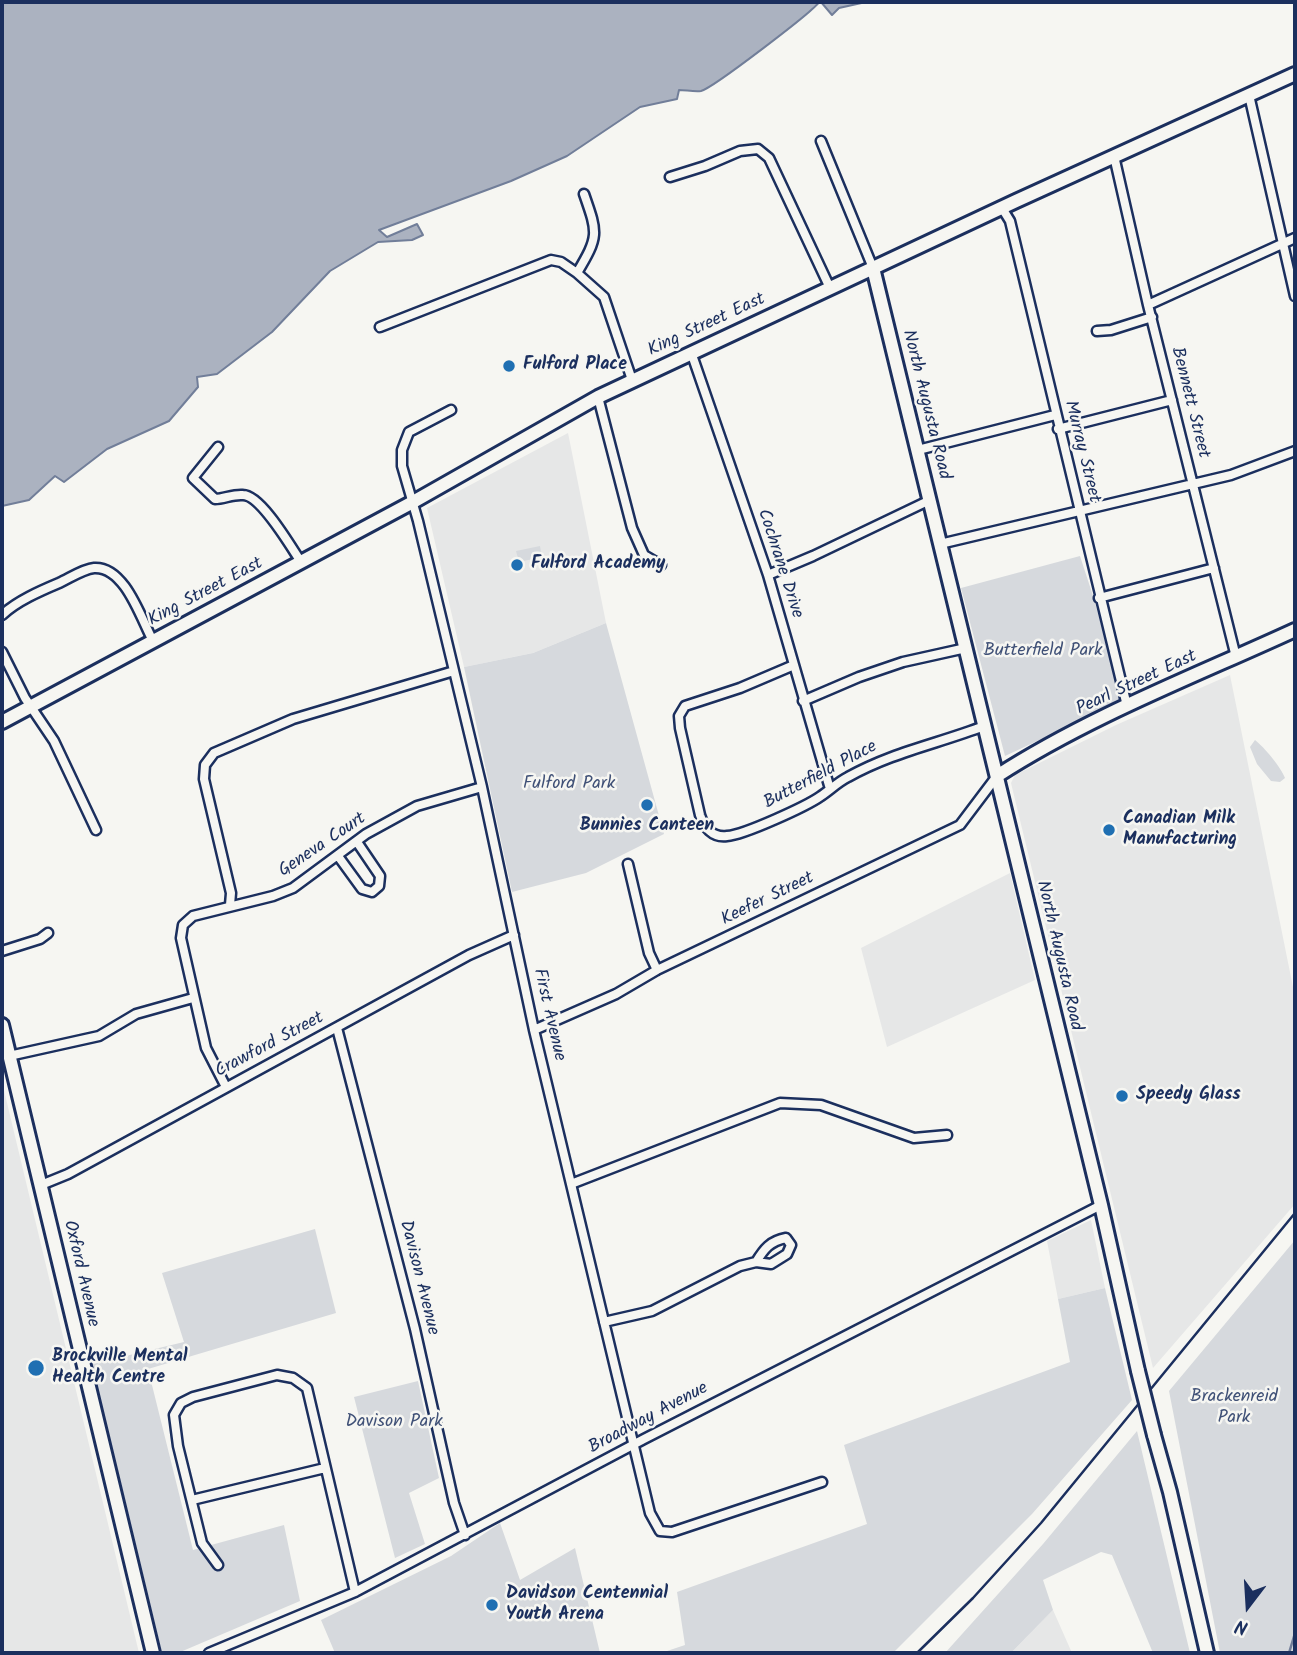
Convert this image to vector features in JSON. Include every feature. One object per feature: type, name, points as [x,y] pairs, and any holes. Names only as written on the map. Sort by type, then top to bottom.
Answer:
[{"type":"main road","name":"King Street East","points":[[2,722],[412,502],[597,397],[1295,74]]},
{"type":"main road","name":"North Augusta Road","points":[[873,268],[998,776],[1138,1371],[1170,1492],[1206,1653]]},
{"type":"main road","name":"Pearl Street East","points":[[998,776],[1033,753],[1127,706],[1295,630]]},
{"type":"main road","name":"Oxford Avenue","points":[[2,1025],[153,1653]]},
{"type":"street","points":[[1249,95],[1295,296]]},
{"type":"street","points":[[821,141],[873,268]]},
{"type":"street","points":[[670,177],[740,151],[758,149],[769,158],[830,289]]},
{"type":"street","name":"Bennett Street","points":[[1114,156],[1236,657]]},
{"type":"street","points":[[577,273],[596,238],[596,226],[584,194]]},
{"type":"street","name":"Murray Street","points":[[1002,208],[1010,221],[1058,429],[1127,706]]},
{"type":"street","points":[[1148,304],[1295,239]]},
{"type":"street","points":[[380,327],[551,260],[561,262],[604,297],[632,380]]},
{"type":"street","points":[[1097,331],[1111,330],[1152,317]]},
{"type":"street","name":"Cochrane Drive","points":[[691,352],[768,575],[830,789]]},
{"type":"street","points":[[597,397],[632,528],[644,555],[661,565]]},
{"type":"street","points":[[1058,429],[1172,400]]},
{"type":"street","name":"First Avenue","points":[[451,410],[409,432],[402,450],[402,466],[482,787],[534,1030],[650,1513],[660,1531],[671,1532],[822,1482]]},
{"type":"street","points":[[918,450],[1055,415]]},
{"type":"street","points":[[218,447],[193,478],[215,499],[241,494],[252,497],[275,523],[301,562]]},
{"type":"street","points":[[940,544],[1231,475],[1295,451]]},
{"type":"street","points":[[768,575],[930,500]]},
{"type":"street","points":[[2,615],[38,592],[91,568],[105,568],[126,588],[153,641]]},
{"type":"street","points":[[1099,598],[1214,568]]},
{"type":"street","points":[[803,701],[892,666],[967,648]]},
{"type":"street","points":[[2,652],[31,706],[54,741],[96,830]]},
{"type":"street","name":"Butterfield Place","points":[[794,665],[740,688],[685,706],[679,716],[700,815],[704,827],[715,835],[726,837],[759,826],[821,797],[847,778],[903,751],[984,726]]},
{"type":"street","points":[[230,905],[231,893],[204,779],[205,765],[214,752],[293,719],[454,671]]},
{"type":"street","name":"Keefer Street","points":[[534,1030],[616,994],[657,970],[960,825],[998,776]]},
{"type":"street","name":"Geneva Court","points":[[226,1087],[206,1048],[181,938],[183,925],[193,916],[273,896],[293,888],[366,834],[417,806],[482,787]]},
{"type":"street","points":[[338,856],[362,889],[372,891],[379,886],[380,876],[357,842]]},
{"type":"street","points":[[628,864],[649,953],[657,970]]},
{"type":"street","points":[[2,951],[40,939],[48,933]]},
{"type":"street","name":"Crawford Street","points":[[41,1185],[68,1174],[468,955],[514,935]]},
{"type":"street","points":[[9,1056],[99,1035],[136,1014],[193,998]]},
{"type":"street","name":"Davison Avenue","points":[[337,1028],[415,1329],[454,1503],[465,1535]]},
{"type":"street","points":[[571,1184],[780,1103],[821,1105],[914,1138],[947,1135]]},
{"type":"street","name":"Broadway Avenue","points":[[209,1653],[355,1592],[632,1445],[1101,1205]]},
{"type":"street","points":[[604,1322],[652,1311],[740,1266],[756,1262]]},
{"type":"street","points":[[218,1564],[202,1543],[178,1446],[174,1415],[181,1403],[193,1397],[277,1375],[293,1378],[307,1388],[355,1592]]},
{"type":"street","points":[[192,1500],[326,1468]]},
{"type":"shaded area","points":[[2,2],[819,2],[801,19],[709,87],[701,91],[679,90],[677,99],[640,107],[567,156],[511,181],[379,230],[387,237],[417,224],[423,235],[412,240],[378,242],[330,271],[272,332],[217,374],[197,377],[198,387],[169,421],[107,449],[64,482],[55,476],[29,500],[2,506]]},
{"type":"shaded area","points":[[821,2],[866,2],[839,8],[832,15]]},
{"type":"shaded area","name":"Fulford Academy","points":[[568,433],[606,623],[533,653],[464,667],[427,508]]},
{"type":"shaded area","points":[[1230,675],[1295,997],[1295,1204],[1153,1368],[1011,783],[1015,775],[1116,725]]},
{"type":"shaded area","points":[[1010,873],[1035,980],[887,1047],[861,948]]},
{"type":"shaded area","name":"Brockville Mental Health Centre","points":[[2,1082],[139,1653],[2,1653]]},
{"type":"shaded area","points":[[1091,1220],[1105,1288],[1058,1299],[1047,1241]]},
{"type":"shaded area","points":[[1053,1610],[1072,1653],[1011,1653]]},
{"type":"green space","points":[[540,546],[542,557],[519,562],[516,551]]},
{"type":"green space","name":"Butterfield Park","points":[[1080,556],[1121,702],[1005,756],[961,588]]},
{"type":"green space","name":"Fulford Park","points":[[606,623],[664,834],[586,873],[512,892],[464,667],[533,653]]},
{"type":"green space","points":[[1255,740],[1283,773],[1285,778],[1280,782],[1271,781],[1257,764],[1250,747]]},
{"type":"green space","points":[[315,1229],[336,1313],[148,1369],[193,1550],[284,1525],[300,1601],[178,1653],[162,1653],[92,1364],[184,1342],[162,1273]]},
{"type":"green space","name":"Brackenreid Park","points":[[1295,1240],[1295,1653],[1220,1653],[1169,1391]]},
{"type":"green space","points":[[1105,1288],[1132,1400],[1032,1514],[893,1653],[667,1653],[685,1645],[677,1592],[867,1524],[844,1445],[1070,1362],[1058,1299]]},
{"type":"green space","name":"Davison Park","points":[[418,1381],[439,1478],[409,1493],[425,1544],[395,1558],[354,1397]]},
{"type":"green space","points":[[1137,1431],[1190,1653],[1153,1653],[1112,1555],[1101,1552],[1043,1580],[1053,1610],[1011,1653],[945,1653],[1043,1544]]},
{"type":"green space","points":[[500,1523],[520,1580],[575,1548],[600,1653],[335,1653],[321,1620],[451,1556]]},
{"type":"waterway","points":[[1289,1653],[1295,1633]]},
{"type":"railway","points":[[917,1653],[973,1598],[1041,1523],[1295,1213]]},
{"type":"place","name":"Fulford Place","points":[[509,366]]},
{"type":"place","name":"Fulford Academy","points":[[517,565]]},
{"type":"place","name":"Bunnies Canteen","points":[[647,805]]},
{"type":"place","name":"Canadian Milk Manufacturing","points":[[1109,830]]},
{"type":"place","name":"Speedy Glass","points":[[1122,1096]]},
{"type":"place","name":"Brockville Mental Health Centre","points":[[36,1368]]},
{"type":"place","name":"Davidson Centennial Youth Arena","points":[[492,1605]]}]
